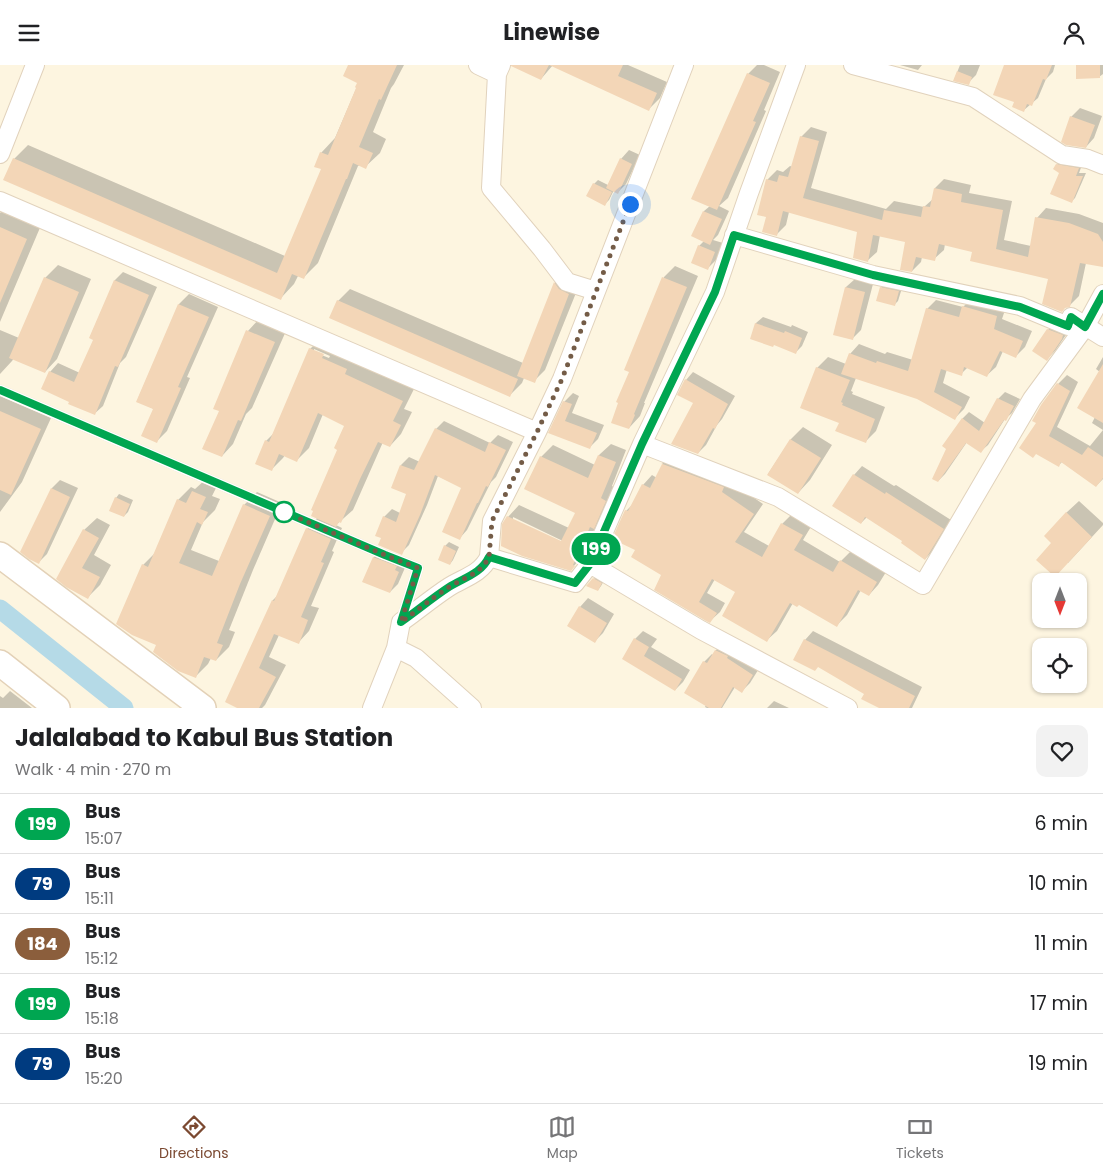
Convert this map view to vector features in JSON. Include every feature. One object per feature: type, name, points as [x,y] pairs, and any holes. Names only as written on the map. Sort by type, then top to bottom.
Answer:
[{"type":"street","points":[[0,154],[35,65]]},
{"type":"street","points":[[478,65],[499,69],[491,188],[567,282],[596,291]]},
{"type":"street","points":[[372,708],[396,647],[401,622],[450,587],[475,574],[489,557],[492,521],[562,379],[684,65]]},
{"type":"street","points":[[489,557],[575,583],[590,564],[642,444],[715,292],[796,65]]},
{"type":"street","points":[[853,65],[973,97],[1062,155],[1088,159],[1103,165]]},
{"type":"street","points":[[0,201],[537,432]]},
{"type":"street","points":[[734,235],[873,275],[1020,307],[1068,326],[1071,317],[1103,337]]},
{"type":"street","points":[[642,444],[778,497],[923,585],[1032,399],[1085,327],[1103,294]]},
{"type":"street","points":[[0,555],[203,708]]},
{"type":"street","points":[[590,564],[701,630],[848,708]]},
{"type":"street","points":[[396,647],[416,657],[472,708]]},
{"type":"street","points":[[0,663],[57,708]]},
{"type":"lane","points":[[0,390],[418,568],[401,622]]},
{"type":"building","points":[[348,65],[397,65],[381,100],[379,99],[359,147],[373,153],[366,169],[353,163],[304,279],[292,274],[281,300],[3,180],[13,158],[277,273],[321,169],[314,167],[320,152],[328,155],[356,88],[357,83],[343,76]]},
{"type":"building","points":[[511,65],[549,65],[541,80]]},
{"type":"building","points":[[549,65],[623,65],[618,76],[657,93],[649,111]]},
{"type":"building","points":[[1004,65],[1052,65],[1046,80],[1043,79],[1032,106],[1027,104],[1024,112],[1012,107],[1014,102],[993,95]]},
{"type":"building","points":[[1076,65],[1100,65],[1100,78],[1076,79]]},
{"type":"building","points":[[957,71],[972,77],[969,85],[953,81]]},
{"type":"building","points":[[747,73],[770,83],[753,121],[756,122],[717,210],[691,199]]},
{"type":"building","points":[[1070,116],[1095,125],[1086,148],[1066,145],[1061,142]]},
{"type":"building","points":[[800,136],[819,141],[803,198],[882,220],[884,210],[921,217],[923,206],[930,207],[934,188],[962,194],[961,202],[1003,210],[996,249],[1028,257],[1035,217],[1069,223],[1098,234],[1103,242],[1103,267],[1080,263],[1070,307],[1065,308],[1062,312],[1042,304],[1048,279],[970,261],[972,252],[939,244],[935,261],[916,257],[912,272],[900,270],[905,242],[873,235],[868,262],[853,258],[857,232],[783,211],[777,236],[762,232],[766,217],[757,215],[766,179],[777,182],[779,175],[788,177]]},
{"type":"building","points":[[620,158],[632,164],[618,194],[606,188]]},
{"type":"building","points":[[1056,164],[1079,168],[1076,176],[1083,176],[1072,203],[1050,194],[1059,173],[1053,169]]},
{"type":"building","points":[[593,183],[612,192],[605,206],[586,196]]},
{"type":"building","points":[[703,211],[722,219],[710,245],[691,236]]},
{"type":"building","points":[[0,227],[27,239],[0,303]]},
{"type":"building","points":[[698,245],[715,252],[708,270],[691,263]]},
{"type":"building","points":[[44,277],[79,292],[45,373],[9,358]]},
{"type":"building","points":[[662,277],[687,287],[629,429],[611,423],[618,403],[616,402],[629,372],[624,370]]},
{"type":"building","points":[[114,280],[149,295],[118,367],[115,366],[95,415],[68,404],[69,402],[41,389],[49,371],[74,382],[93,340],[89,338]]},
{"type":"building","points":[[554,282],[559,289],[569,294],[535,383],[517,376]]},
{"type":"building","points":[[845,287],[865,292],[853,340],[833,335]]},
{"type":"building","points":[[880,287],[899,291],[895,306],[876,301]]},
{"type":"building","points":[[337,300],[518,379],[510,397],[329,318]]},
{"type":"building","points":[[178,304],[209,317],[178,387],[181,388],[157,443],[141,436],[153,409],[136,402]]},
{"type":"building","points":[[962,306],[997,316],[994,329],[1023,341],[1016,358],[1000,351],[987,377],[964,367],[962,376],[941,369],[934,392],[962,407],[955,420],[917,399],[841,374],[849,353],[876,363],[877,361],[908,371],[926,308],[959,317]]},
{"type":"building","points":[[755,323],[802,338],[796,354],[774,345],[773,347],[750,339]]},
{"type":"building","points":[[1047,329],[1063,335],[1047,361],[1032,351]]},
{"type":"building","points":[[246,330],[275,342],[241,421],[238,420],[222,457],[202,449],[219,411],[213,409]]},
{"type":"building","points":[[309,348],[324,354],[322,358],[347,369],[345,374],[403,401],[393,421],[401,425],[390,447],[378,442],[341,523],[339,522],[336,527],[311,516],[313,511],[311,510],[337,450],[334,448],[344,426],[318,413],[297,462],[279,454],[272,471],[255,464],[265,440],[269,442]]},
{"type":"building","points":[[1103,364],[1103,423],[1077,408]]},
{"type":"building","points":[[816,367],[850,380],[841,402],[843,403],[842,405],[875,419],[866,443],[835,431],[839,423],[800,408]]},
{"type":"building","points":[[685,379],[728,404],[715,429],[713,428],[698,454],[671,444],[693,403],[677,395]]},
{"type":"building","points":[[1057,383],[1070,391],[1049,436],[1082,455],[1088,447],[1103,457],[1103,478],[1096,487],[1061,462],[1059,467],[1036,454],[1033,458],[1019,448],[1036,423],[1032,421],[1041,405]]},
{"type":"building","points":[[997,398],[1014,406],[1006,421],[1004,420],[981,453],[966,443],[938,482],[932,479],[946,449],[942,446],[962,418],[979,431]]},
{"type":"building","points":[[563,401],[572,404],[565,421],[597,433],[590,449],[548,433]]},
{"type":"building","points":[[0,411],[41,429],[11,495],[0,490]]},
{"type":"building","points":[[435,428],[485,452],[489,442],[506,450],[488,487],[486,486],[477,503],[460,540],[442,532],[461,488],[435,475],[402,555],[378,545],[381,538],[375,536],[383,516],[396,522],[406,494],[391,488],[400,465],[414,470]]},
{"type":"building","points":[[790,439],[821,458],[798,494],[767,475]]},
{"type":"building","points":[[598,455],[616,462],[601,498],[606,501],[594,529],[590,527],[573,565],[575,566],[571,571],[522,556],[501,546],[502,524],[507,516],[561,541],[575,513],[524,489],[540,456],[588,478]]},
{"type":"building","points":[[660,463],[724,487],[722,492],[754,514],[735,542],[762,557],[781,523],[803,535],[794,550],[833,572],[840,560],[877,582],[869,596],[858,590],[837,627],[799,605],[797,607],[790,603],[767,642],[722,616],[735,592],[712,579],[699,602],[717,613],[710,623],[654,590],[661,575],[631,557],[635,550],[612,539],[625,510],[628,511],[642,484],[650,488],[662,464]]},
{"type":"building","points":[[853,474],[885,494],[886,492],[944,529],[925,560],[901,543],[902,541],[865,517],[861,524],[832,506]]},
{"type":"building","points":[[51,488],[70,497],[39,564],[20,552]]},
{"type":"building","points":[[192,491],[206,497],[200,509],[208,512],[202,525],[197,522],[179,563],[212,576],[243,504],[270,516],[217,643],[223,645],[216,661],[204,657],[196,678],[178,671],[153,652],[156,645],[132,635],[116,624],[142,564],[148,567],[177,499],[186,503]]},
{"type":"building","points":[[115,497],[130,504],[124,517],[109,511]]},
{"type":"building","points":[[1066,512],[1092,537],[1059,573],[1051,573],[1036,560],[1051,543],[1044,536]]},
{"type":"building","points":[[306,528],[331,539],[321,562],[324,563],[301,617],[308,620],[299,644],[274,634],[259,668],[276,677],[259,708],[237,708],[225,702],[272,600],[274,601]]},
{"type":"building","points":[[83,529],[99,538],[82,568],[100,577],[88,599],[56,579]]},
{"type":"building","points":[[444,545],[456,551],[450,565],[438,560]]},
{"type":"building","points":[[373,557],[397,566],[395,570],[399,572],[390,593],[362,582]]},
{"type":"building","points":[[593,578],[602,583],[598,591],[586,586]]},
{"type":"building","points":[[579,606],[607,623],[595,643],[567,626]]},
{"type":"building","points":[[634,638],[649,647],[644,656],[682,679],[675,691],[622,659]]},
{"type":"building","points":[[804,639],[915,696],[909,708],[879,708],[861,699],[864,694],[818,667],[815,671],[793,660]]},
{"type":"building","points":[[715,650],[728,656],[727,658],[753,675],[742,693],[733,687],[721,708],[709,708],[684,693],[703,661],[707,663]]},
{"type":"waterway","points":[[0,609],[124,708]]},
{"type":"bus line","name":"199","points":[[0,390],[418,568],[401,622],[450,587],[475,574],[489,557],[575,583],[590,564],[642,444],[715,292],[734,235],[873,275],[1020,307],[1068,326],[1071,317],[1085,327],[1103,294]]},
{"type":"route","points":[[284,512],[418,568],[401,622],[450,587],[475,574],[489,557],[492,521],[562,379],[630,204]]}]
